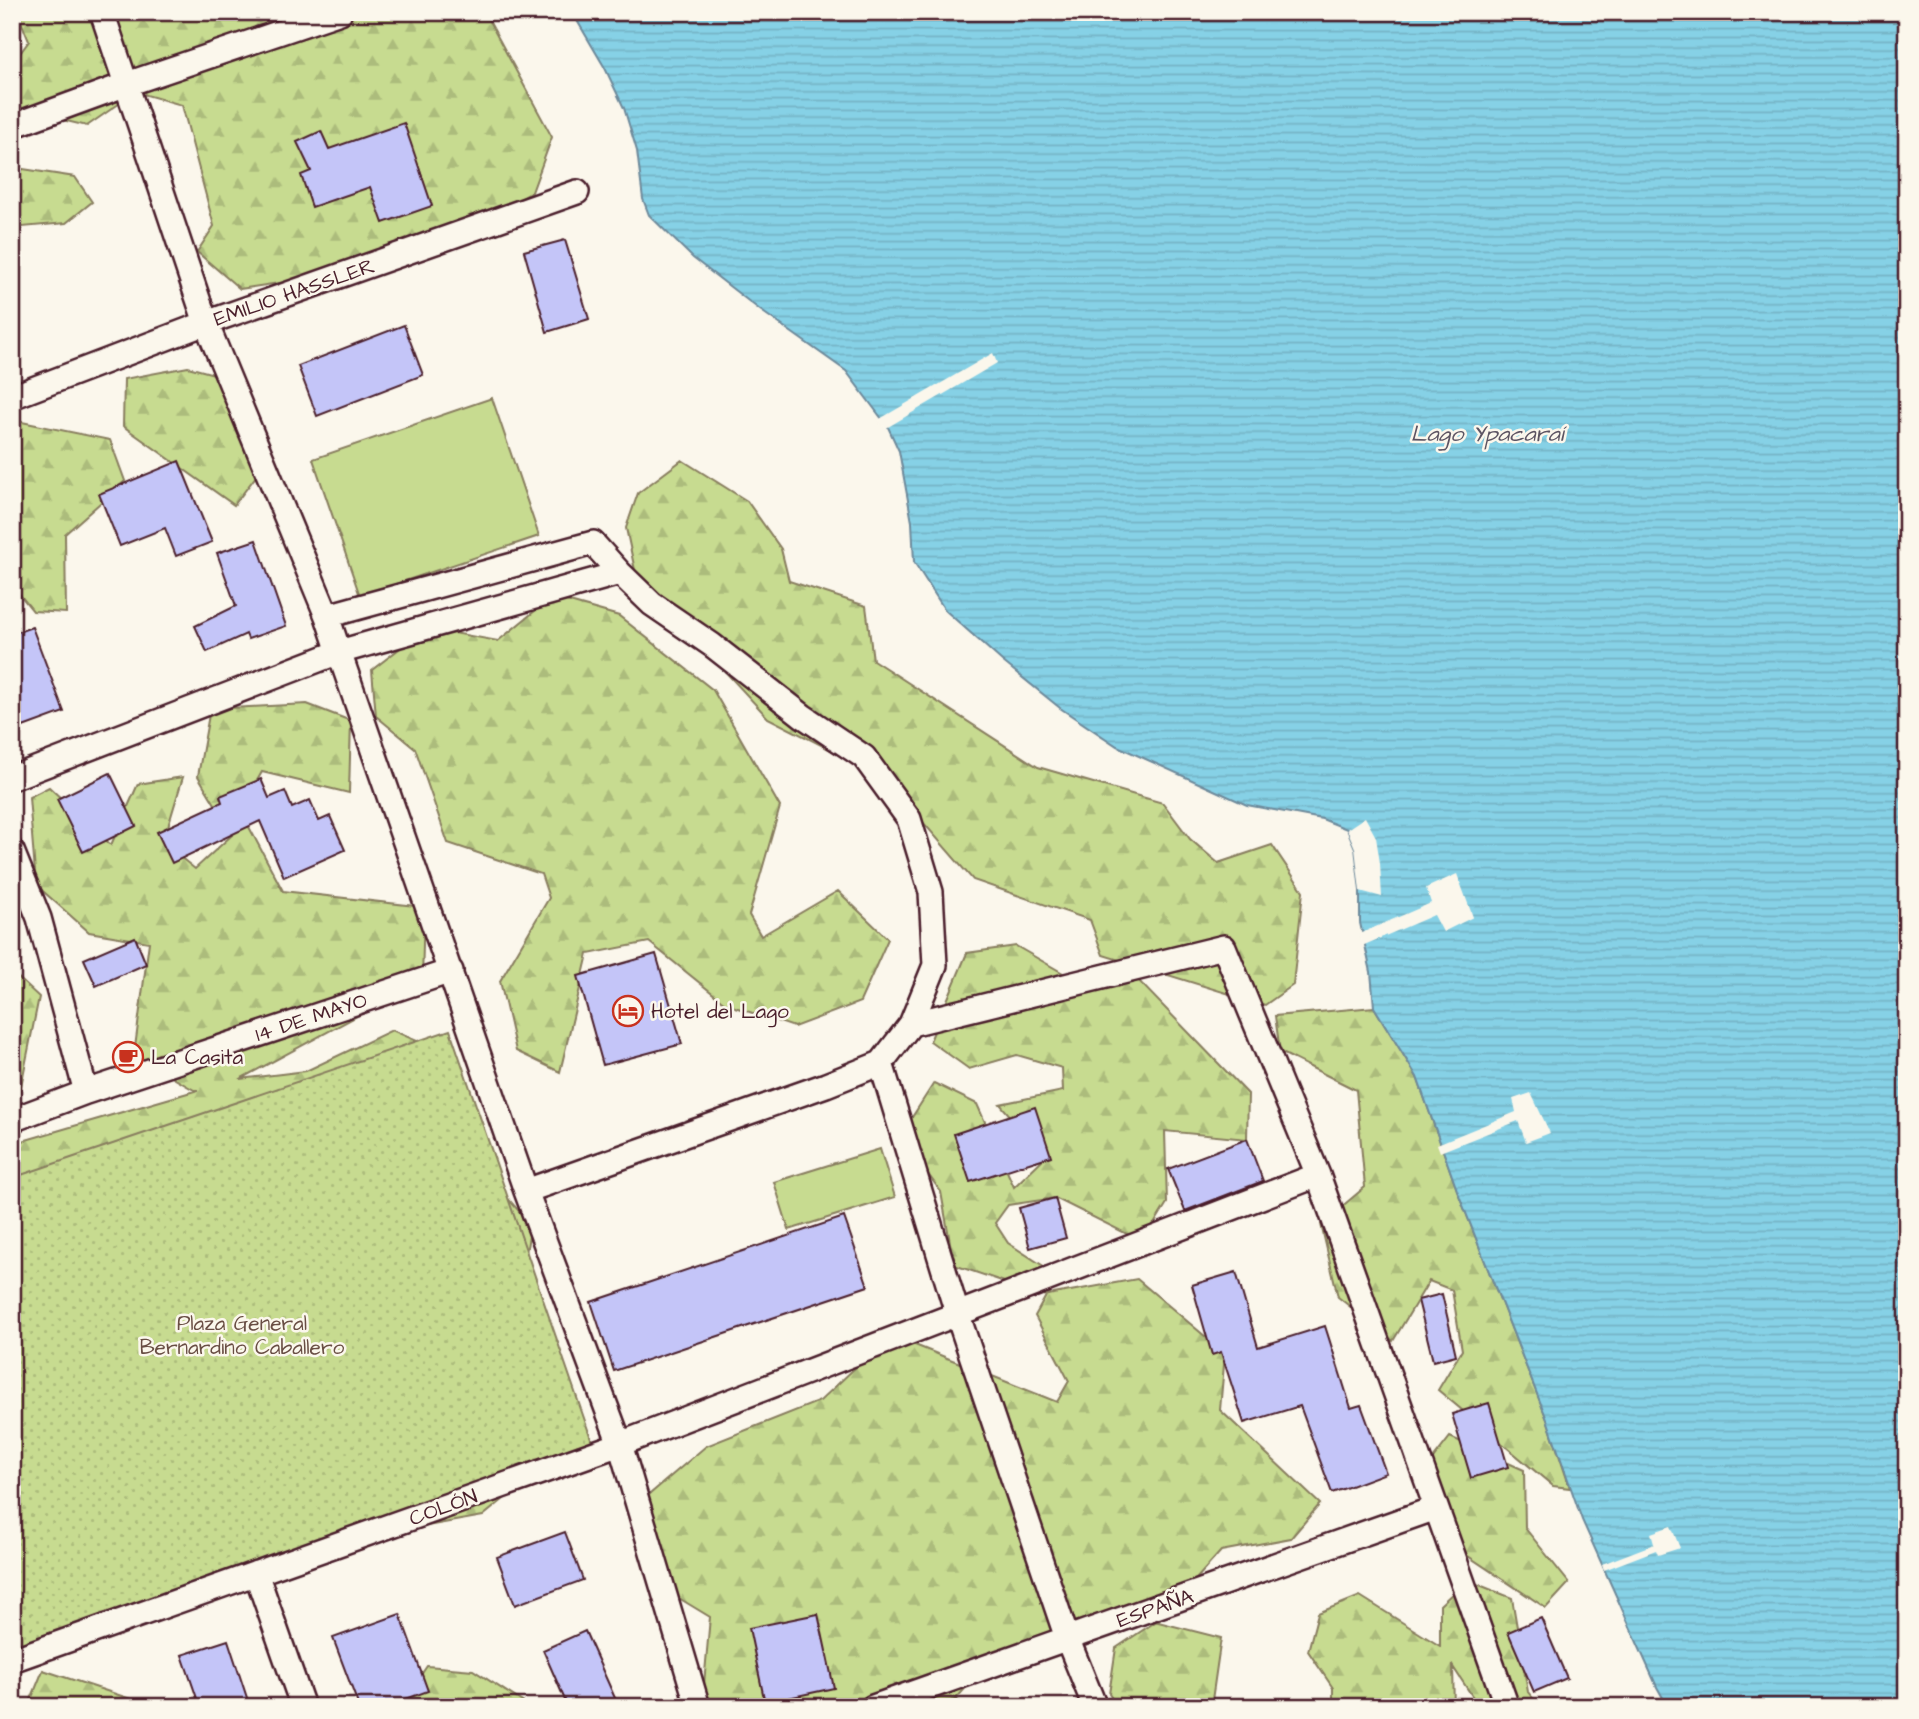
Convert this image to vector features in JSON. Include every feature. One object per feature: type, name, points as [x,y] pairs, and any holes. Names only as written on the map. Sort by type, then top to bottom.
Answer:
[{"type":"street","points":[[102,12],[206,323],[327,616],[526,1191],[620,1444],[698,1707]]},
{"type":"street","points":[[12,127],[127,83],[340,12]]},
{"type":"street","name":"EMILIO HASSLER","points":[[12,397],[206,323],[577,192]]},
{"type":"street","points":[[327,616],[593,543],[652,604],[864,758],[909,818],[931,891],[935,965],[911,1024],[881,1063],[825,1086],[526,1191]]},
{"type":"street","points":[[12,778],[339,652],[620,573]]},
{"type":"street","points":[[12,852],[39,918],[86,1092]]},
{"type":"street","points":[[911,1024],[1224,947],[1318,1175],[1507,1707]]},
{"type":"street","name":"14 DE MAYO","points":[[12,1119],[451,971]]},
{"type":"street","points":[[881,1063],[957,1313],[1067,1639],[1095,1707]]},
{"type":"street","name":"COLÓN","points":[[12,1660],[620,1444],[1318,1175]]},
{"type":"street","name":"ESPAÑA","points":[[873,1707],[1436,1508]]},
{"type":"street","points":[[256,1573],[303,1707]]},
{"type":"green space","points":[[17,12],[416,12],[488,19],[552,137],[532,192],[406,264],[240,289],[197,252],[214,226],[182,105],[136,92],[87,126],[12,108],[12,64],[29,41]]},
{"type":"green space","points":[[23,169],[75,177],[92,202],[66,223],[12,228],[12,172]]},
{"type":"green space","points":[[188,367],[244,382],[269,459],[234,505],[123,426],[124,379]]},
{"type":"green space","points":[[492,398],[539,536],[360,596],[313,459]]},
{"type":"green space","points":[[12,420],[110,440],[125,481],[65,534],[66,613],[33,611],[12,585]]},
{"type":"green space","points":[[682,460],[747,501],[781,549],[789,581],[866,606],[873,660],[1038,767],[1163,803],[1190,839],[1218,863],[1272,845],[1303,891],[1293,985],[1265,1005],[1103,955],[1090,920],[973,880],[884,777],[768,718],[636,575],[626,528],[638,493]]},
{"type":"green space","points":[[552,597],[619,616],[713,690],[780,807],[749,915],[761,936],[838,891],[888,939],[860,1002],[794,1027],[726,1004],[649,942],[588,954],[560,1072],[516,1051],[500,981],[549,898],[541,874],[448,843],[415,748],[376,716],[372,670],[426,628],[498,641]]},
{"type":"green space","name":"Plaza General Bernardino Caballero","points":[[307,704],[351,721],[349,793],[262,772],[240,810],[283,891],[424,907],[422,981],[240,1079],[306,1071],[392,1030],[456,1058],[485,1172],[531,1225],[523,1270],[548,1463],[483,1516],[314,1546],[12,1654],[12,1144],[198,1090],[134,1055],[149,942],[89,932],[36,885],[29,797],[49,787],[111,845],[138,784],[183,777],[163,843],[195,869],[233,834],[198,776],[210,709]]},
{"type":"green space","points":[[1016,946],[1077,981],[1096,967],[1139,981],[1248,1094],[1247,1139],[1165,1131],[1167,1203],[1143,1242],[1055,1198],[1008,1205],[995,1223],[1008,1243],[1062,1278],[1048,1295],[1137,1279],[1225,1353],[1220,1410],[1320,1504],[1291,1538],[1221,1551],[1158,1622],[1221,1638],[1211,1707],[1118,1707],[1109,1694],[1116,1648],[1155,1622],[1085,1624],[986,1664],[956,1699],[968,1707],[951,1707],[955,1700],[916,1707],[702,1707],[710,1617],[649,1580],[636,1506],[706,1446],[820,1401],[890,1335],[1057,1402],[1069,1381],[1035,1316],[1046,1296],[954,1265],[941,1192],[900,1136],[934,1083],[977,1104],[1014,1187],[1045,1157],[1000,1104],[1063,1091],[1062,1068],[1017,1055],[969,1069],[930,1041],[967,953]]},
{"type":"green space","points":[[12,972],[39,997],[17,1106],[12,1109]]},
{"type":"green space","points":[[1374,1007],[1417,1077],[1457,1190],[1548,1422],[1570,1488],[1553,1486],[1438,1390],[1462,1350],[1452,1290],[1429,1281],[1393,1341],[1338,1297],[1321,1224],[1365,1187],[1356,1090],[1280,1052],[1275,1016]]},
{"type":"green space","name":"Plaza General Bernardino Caballero","points":[[450,1030],[595,1450],[12,1647],[12,1178]]},
{"type":"green space","points":[[880,1149],[895,1197],[789,1230],[774,1182]]},
{"type":"green space","points":[[1450,1437],[1524,1470],[1525,1528],[1569,1583],[1546,1608],[1465,1554],[1430,1463]]},
{"type":"green space","points":[[1467,1580],[1512,1598],[1528,1692],[1540,1707],[1475,1707],[1478,1705],[1453,1667],[1454,1707],[1333,1707],[1333,1688],[1308,1651],[1318,1613],[1360,1596],[1440,1646],[1440,1605]]},
{"type":"green space","points":[[427,1666],[473,1670],[530,1707],[399,1707]]},
{"type":"green space","points":[[43,1670],[155,1707],[28,1707]]},
{"type":"water","name":"Lago Ypacaraí","points":[[572,12],[1907,12],[1907,1707],[1668,1707],[1582,1520],[1548,1422],[1457,1190],[1417,1077],[1374,1007],[1371,972],[1360,923],[1360,891],[1355,848],[1347,829],[1322,819],[1247,805],[1117,746],[1060,708],[945,610],[914,562],[912,522],[899,451],[888,427],[846,371],[693,258],[649,215],[643,199],[637,151],[624,108],[605,68]]},
{"type":"pier","points":[[993,353],[997,363],[885,429],[878,420]]},
{"type":"pier","points":[[1365,817],[1376,837],[1382,897],[1360,891],[1355,848],[1347,829]]},
{"type":"pier","points":[[1457,874],[1473,917],[1443,932],[1434,915],[1362,946],[1359,934],[1431,903],[1426,888]]},
{"type":"pier","points":[[1531,1093],[1550,1133],[1526,1142],[1518,1121],[1440,1152],[1437,1144],[1516,1112],[1513,1099]]},
{"type":"pier","points":[[1671,1526],[1680,1548],[1658,1555],[1656,1550],[1604,1570],[1602,1564],[1654,1544],[1651,1533]]},
{"type":"building","points":[[404,123],[432,206],[383,223],[370,187],[312,207],[301,175],[311,171],[297,142],[321,131],[329,149]]},
{"type":"building","points":[[565,240],[589,319],[547,332],[524,251]]},
{"type":"building","points":[[404,325],[423,375],[317,416],[298,366]]},
{"type":"building","points":[[179,461],[212,542],[176,556],[165,528],[120,546],[99,494]]},
{"type":"building","points":[[256,540],[286,626],[248,639],[246,634],[207,652],[195,626],[236,606],[217,553]]},
{"type":"building","points":[[32,627],[64,712],[12,731],[12,634]]},
{"type":"building","points":[[110,773],[136,826],[83,852],[57,799]]},
{"type":"building","points":[[261,779],[269,798],[285,791],[292,808],[310,800],[319,821],[330,816],[345,850],[284,877],[260,821],[172,863],[157,832],[222,802],[220,796]]},
{"type":"building","points":[[135,937],[146,964],[96,986],[84,959]]},
{"type":"building","points":[[656,954],[682,1044],[603,1065],[578,976]]},
{"type":"building","points":[[1035,1107],[1051,1156],[970,1182],[954,1134]]},
{"type":"building","points":[[1247,1139],[1263,1181],[1185,1211],[1168,1169]]},
{"type":"building","points":[[1055,1198],[1066,1238],[1030,1248],[1019,1208]]},
{"type":"building","points":[[844,1217],[868,1286],[614,1371],[591,1302]]},
{"type":"building","points":[[1236,1272],[1258,1347],[1325,1326],[1351,1408],[1361,1405],[1386,1473],[1332,1493],[1300,1406],[1244,1423],[1221,1352],[1212,1355],[1192,1285]]},
{"type":"building","points":[[1442,1294],[1456,1355],[1433,1361],[1418,1300]]},
{"type":"building","points":[[1489,1403],[1508,1467],[1471,1478],[1452,1414]]},
{"type":"building","points":[[565,1532],[583,1580],[515,1605],[497,1557]]},
{"type":"building","points":[[400,1614],[428,1691],[384,1707],[359,1707],[333,1638]]},
{"type":"building","points":[[818,1614],[834,1688],[765,1703],[749,1628]]},
{"type":"building","points":[[1541,1618],[1567,1678],[1534,1692],[1508,1632]]},
{"type":"building","points":[[585,1631],[619,1707],[568,1707],[543,1650]]},
{"type":"building","points":[[228,1640],[250,1707],[200,1707],[182,1655]]},
{"type":"place","name":"Hotel del Lago","points":[[628,1011]]},
{"type":"place","name":"La Casita","points":[[128,1057]]}]
